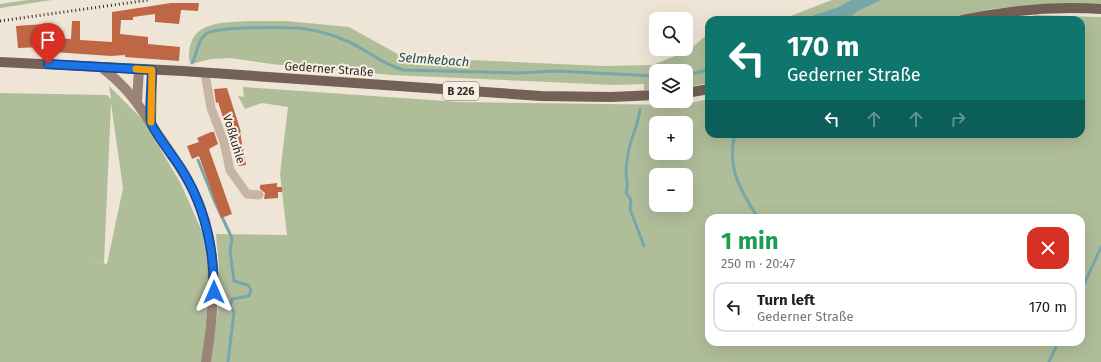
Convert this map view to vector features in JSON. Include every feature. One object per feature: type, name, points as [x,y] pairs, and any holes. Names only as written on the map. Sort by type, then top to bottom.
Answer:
[{"type":"main road","points":[[987,16],[1024,10],[1073,8],[1101,9]]},
{"type":"main road","name":"Gederner Straße","points":[[0,62],[205,73],[541,96],[611,97],[649,95]]},
{"type":"main road","points":[[101,67],[119,80],[137,101],[186,178],[199,204],[207,229],[214,271],[214,292],[206,362]]},
{"type":"main road","points":[[137,101],[139,69]]},
{"type":"main road","points":[[151,123],[152,70]]},
{"type":"main road","points":[[693,92],[705,90]]},
{"type":"street","name":"Voßkuhle","points":[[205,73],[211,108],[224,142],[232,173],[247,194],[260,195]]},
{"type":"green space","points":[[28,0],[52,0],[0,8],[0,4]]},
{"type":"green space","points":[[832,0],[851,0],[838,7],[814,15],[864,0],[1101,0],[1101,5],[1034,5],[991,9],[960,16],[790,16]]},
{"type":"green space","points":[[1036,15],[1068,16],[1032,16]]},
{"type":"green space","points":[[1085,17],[1101,17],[1101,362],[211,362],[219,301],[219,270],[216,234],[287,235],[280,174],[288,107],[262,103],[245,109],[238,96],[244,97],[243,87],[460,102],[649,105],[649,108],[693,108],[693,102],[705,100],[705,138],[1085,138]]},
{"type":"green space","points":[[248,21],[287,21],[349,27],[403,57],[604,66],[649,65],[649,90],[644,90],[644,84],[614,85],[392,75],[271,64],[230,58],[211,59],[195,63],[190,62],[189,50],[195,36],[200,30],[215,24]]},
{"type":"green space","points":[[705,36],[705,84],[693,86],[693,64],[655,64],[675,56],[693,56],[693,46]]},
{"type":"green space","points":[[109,86],[144,121],[181,184],[204,236],[208,270],[208,302],[202,362],[0,362],[0,93],[107,95],[111,99]],"holes":[[[111,103],[123,188],[107,264],[85,259],[104,263]]]},
{"type":"water","points":[[851,0],[881,0],[856,12],[851,16],[814,16],[838,7]]},
{"type":"building","points":[[171,3],[199,3],[198,11],[181,10],[179,24],[155,22],[155,14],[133,17],[133,20],[121,20],[120,34],[148,37],[148,44],[180,47],[179,61],[125,57],[125,55],[111,56],[43,51],[44,47],[18,48],[16,26],[44,24],[44,37],[71,39],[72,21],[80,21],[80,40],[112,42],[112,12]]},
{"type":"building","points":[[227,88],[241,132],[246,165],[238,166],[233,139],[230,140],[218,102],[216,103],[214,89]]},
{"type":"building","points":[[214,132],[218,144],[209,149],[232,214],[221,218],[199,156],[192,159],[187,146],[199,142],[197,138]]},
{"type":"building","points":[[277,183],[277,187],[282,187],[282,192],[278,192],[278,198],[264,199],[265,193],[260,189],[260,185]]},
{"type":"waterway","name":"Selmkebach","points":[[192,63],[200,40],[206,34],[213,31],[238,28],[285,28],[306,29],[333,36],[350,42],[387,64],[404,70],[520,73],[556,71],[649,76]]},
{"type":"waterway","name":"Selmkebach","points":[[693,73],[705,71]]},
{"type":"waterway","points":[[640,110],[628,153],[626,193],[631,200],[630,209],[644,246]]},
{"type":"waterway","points":[[734,138],[732,158],[737,179],[756,214]]},
{"type":"waterway","name":"Selmkebach","points":[[198,160],[214,200],[232,238],[230,251],[234,281],[248,285],[251,290],[249,296],[232,299],[230,306],[234,312],[228,362]]},
{"type":"waterway","points":[[1085,282],[1101,247]]},
{"type":"waterway","points":[[1049,362],[1056,346]]},
{"type":"railway","points":[[0,21],[149,0]]},
{"type":"slow traffic","points":[[136,69],[152,70],[151,122]]},
{"type":"route","points":[[48,64],[152,70],[151,123],[183,171],[194,191],[202,211],[210,244],[214,271],[214,292]]}]
